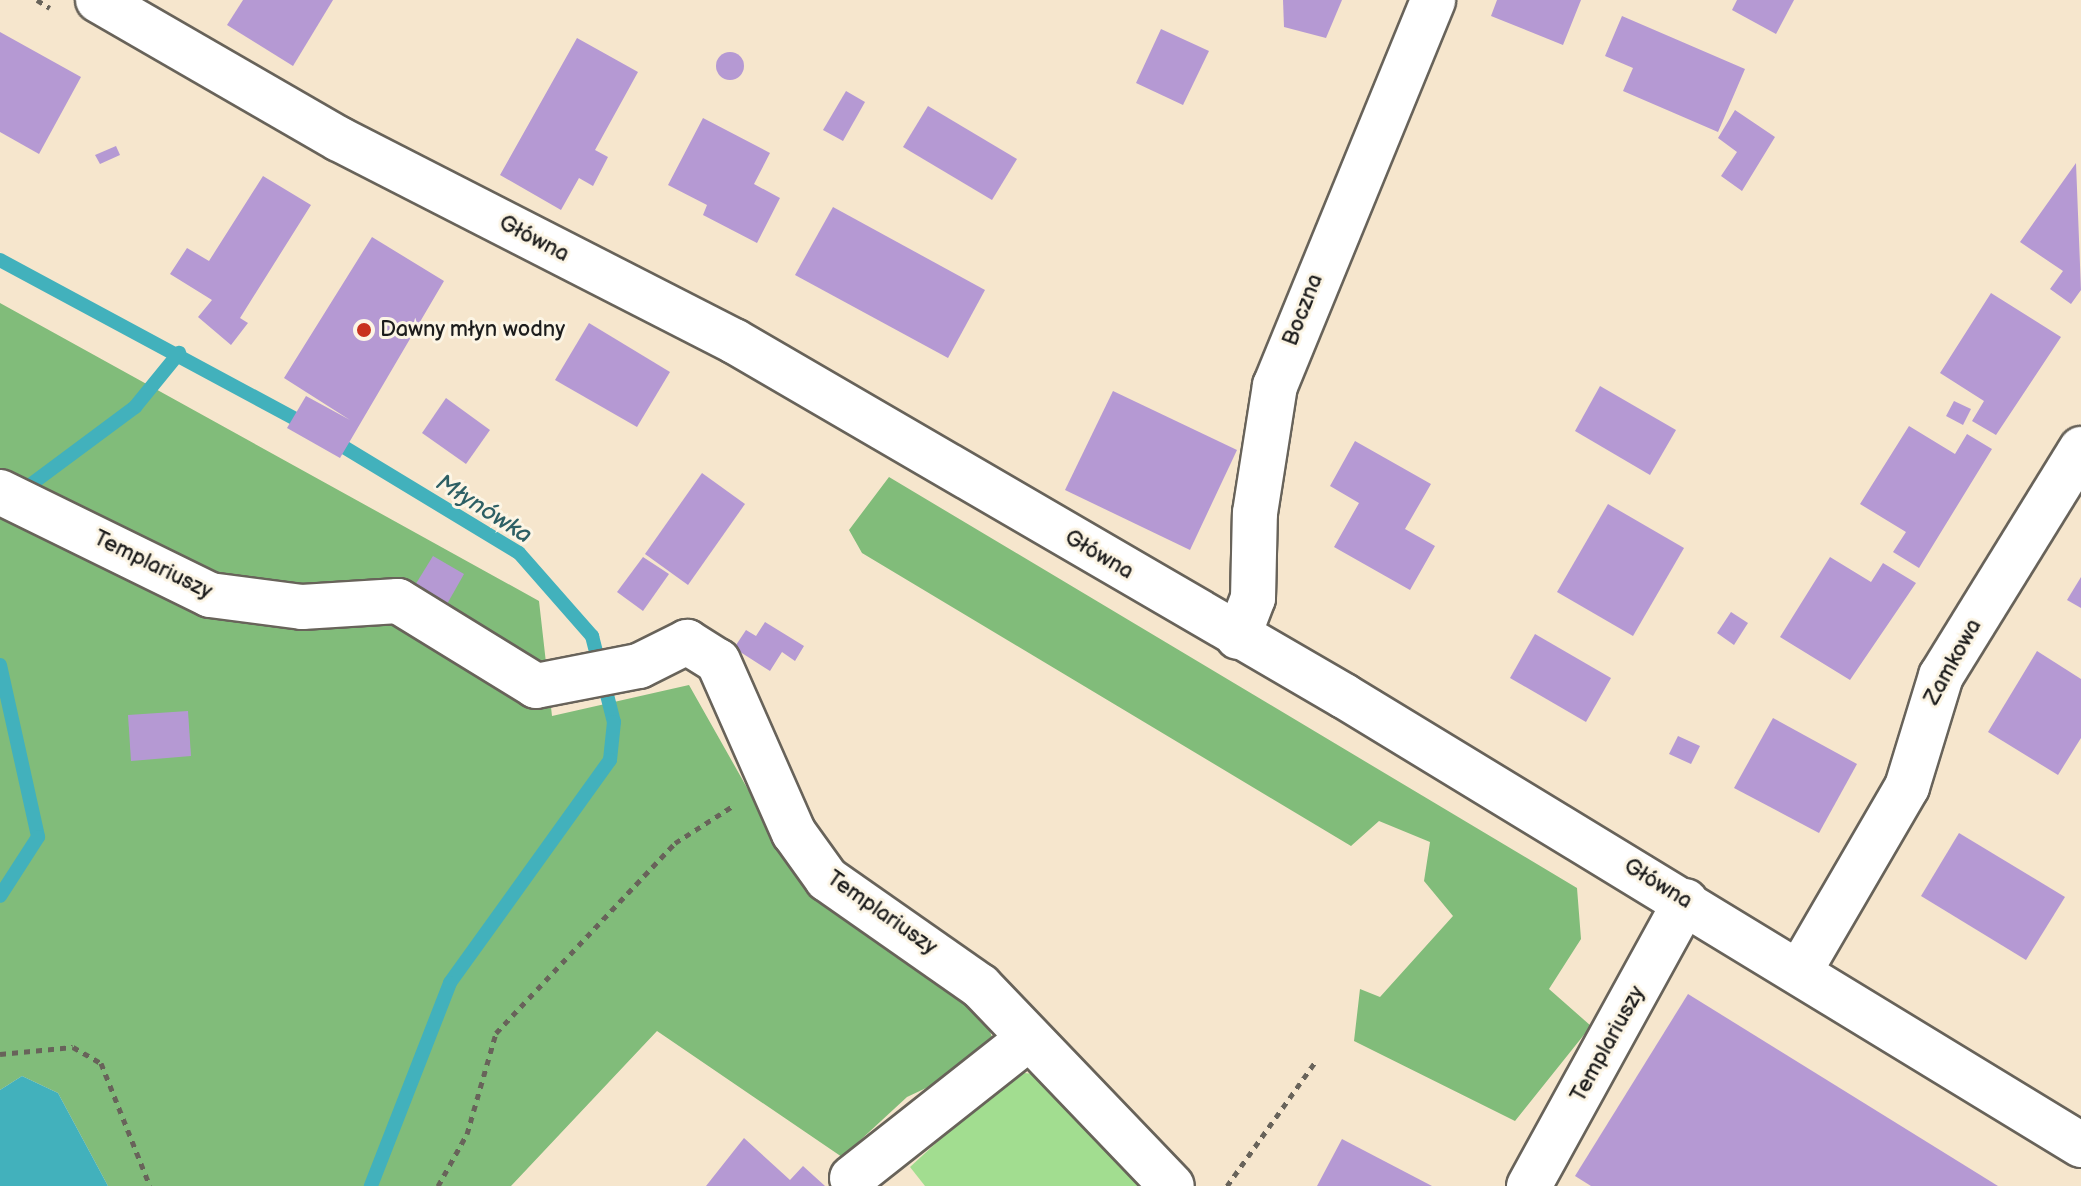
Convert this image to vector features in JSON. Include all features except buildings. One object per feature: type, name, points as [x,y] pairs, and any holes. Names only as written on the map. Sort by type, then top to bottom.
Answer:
[{"type":"street","name":"Główna","points":[[98,0],[339,139],[734,341],[1801,969],[2081,1145]]},
{"type":"street","name":"Boczna","points":[[1238,637],[1253,598],[1255,513],[1275,386],[1433,0]]},
{"type":"street","name":"Zamkowa","points":[[1801,969],[1907,787],[1941,676],[2081,449]]},
{"type":"street","name":"Templariuszy","points":[[0,492],[210,595],[302,607],[398,601],[536,686],[577,684],[639,666],[687,642],[718,661],[772,788],[827,879],[971,978],[1027,1040],[1172,1186]]},
{"type":"street","name":"Templariuszy","points":[[1529,1186],[1686,901]]},
{"type":"street","points":[[852,1178],[1027,1040]]},
{"type":"path","points":[[438,1186],[467,1134],[496,1033],[675,843],[704,820],[772,788]]},
{"type":"path","points":[[0,1054],[73,1047],[101,1063],[150,1186]]},
{"type":"path","points":[[1227,1186],[1315,1062]]},
{"type":"green space","points":[[0,303],[539,601],[552,716],[689,685],[772,832],[981,1007],[992,1037],[977,1064],[907,1097],[842,1157],[657,1031],[511,1186],[108,1186],[58,1093],[22,1076],[0,1090]]},
{"type":"green space","points":[[889,477],[1577,888],[1581,939],[1549,989],[1591,1026],[1515,1121],[1354,1041],[1360,989],[1380,997],[1453,916],[1424,881],[1430,842],[1379,821],[1351,846],[862,553],[849,530]]},
{"type":"green space","points":[[1013,1072],[1046,1075],[1157,1186],[925,1186],[910,1167]]},
{"type":"water","points":[[22,1076],[58,1093],[108,1186],[0,1186],[0,1090]]},
{"type":"waterway","name":"Młynówka","points":[[0,260],[308,426]]},
{"type":"waterway","points":[[18,494],[135,407],[179,353]]},
{"type":"waterway","name":"Młynówka","points":[[329,438],[519,553],[592,636],[614,722],[610,760],[450,983],[371,1186]]},
{"type":"waterway","points":[[0,665],[38,837],[0,896]]},
{"type":"place","name":"Dawny młyn wodny","points":[[364,330]]}]
